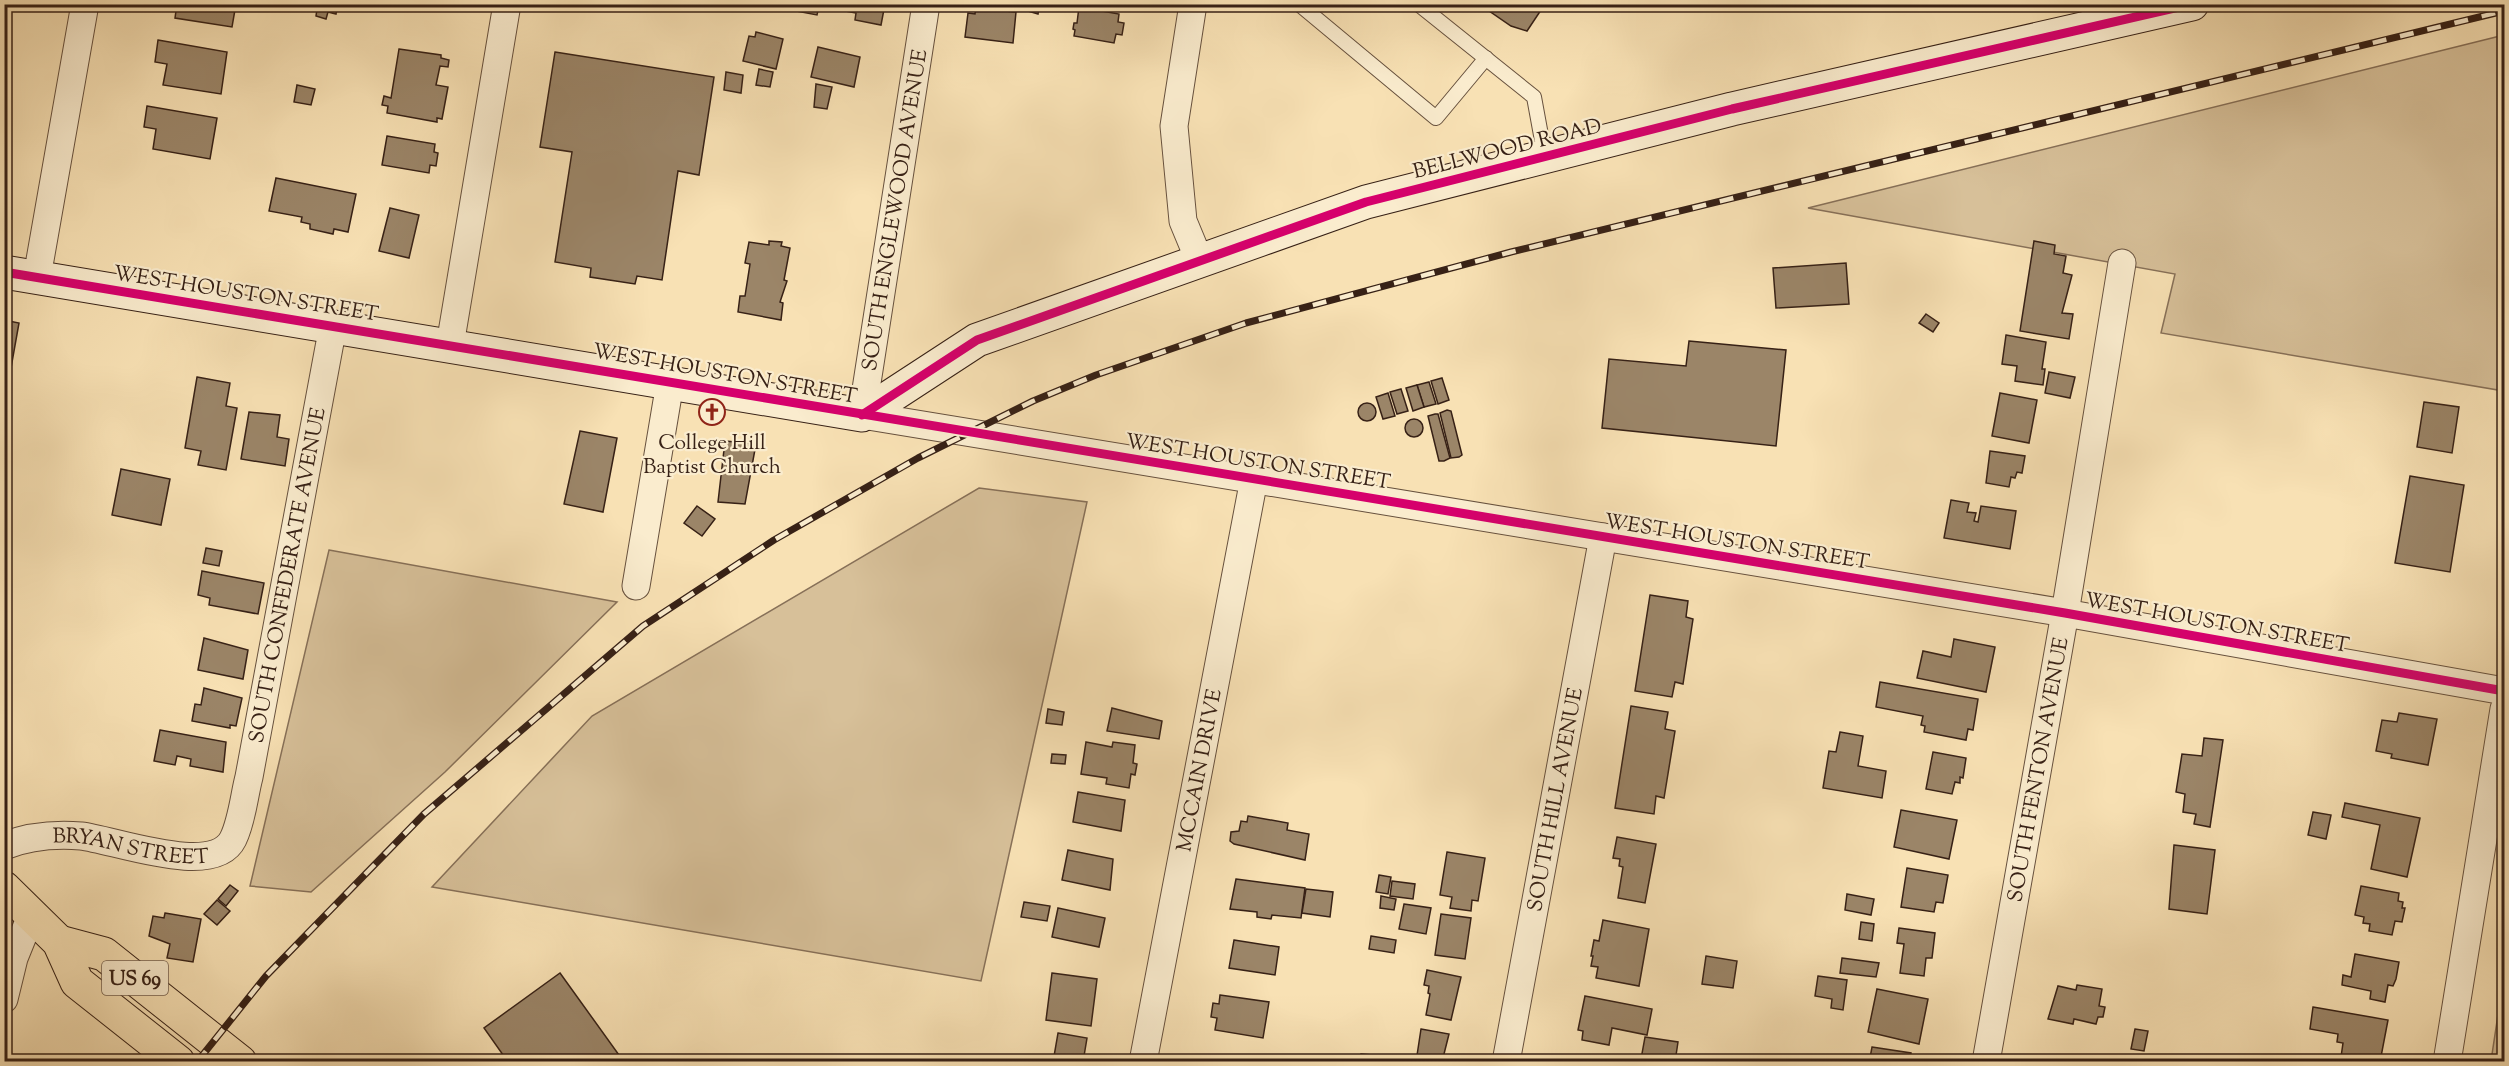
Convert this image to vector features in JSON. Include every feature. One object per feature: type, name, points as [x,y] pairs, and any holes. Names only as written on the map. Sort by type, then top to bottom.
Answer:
[{"type":"main road","name":"US 69","points":[[4,888],[59,942],[77,982],[178,1062]]},
{"type":"main road","name":"US 69","points":[[59,942],[104,954],[240,1062]]},
{"type":"street","points":[[37,277],[85,4]]},
{"type":"street","points":[[450,345],[507,4]]},
{"type":"street","name":"SOUTH ENGLEWOOD AVENUE","points":[[862,415],[926,4]]},
{"type":"street","points":[[1193,4],[1174,126],[1183,220],[1200,262]]},
{"type":"street","name":"BELLWOOD ROAD","points":[[862,415],[977,340],[1366,202],[1732,109],[2147,9],[2192,4]]},
{"type":"street","name":"SOUTH FENTON AVENUE","points":[[1986,1062],[2065,614],[2122,263]]},
{"type":"street","name":"WEST HOUSTON STREET","points":[[4,272],[2065,614],[2505,691]]},
{"type":"street","name":"SOUTH CONFEDERATE AVENUE","points":[[238,823],[252,765],[333,326]]},
{"type":"street","points":[[636,586],[670,382]]},
{"type":"street","name":"MCCAIN DRIVE","points":[[1143,1062],[1254,479]]},
{"type":"street","name":"SOUTH HILL AVENUE","points":[[1506,1062],[1603,537]]},
{"type":"street","points":[[2447,1062],[2505,709]]},
{"type":"street","name":"BRYAN STREET","points":[[4,846],[33,837],[74,836],[195,858],[222,851],[233,840],[238,823]]},
{"type":"street","points":[[4,999],[14,958],[31,916]]},
{"type":"lane","points":[[1299,4],[1436,118],[1486,58]]},
{"type":"lane","points":[[1418,4],[1534,97],[1545,157]]},
{"type":"shaded area","points":[[2504,35],[2504,391],[2161,333],[2175,274],[1808,208]]},
{"type":"shaded area","points":[[979,488],[1087,502],[981,981],[432,887],[592,716]]},
{"type":"shaded area","points":[[329,550],[617,602],[445,772],[311,892],[250,886]]},
{"type":"shaded area","points":[[2504,975],[2504,1061],[2491,1061]]},
{"type":"building","points":[[177,4],[236,4],[232,27],[175,18]]},
{"type":"building","points":[[305,4],[338,4],[336,14],[328,12],[326,19],[316,16],[317,9]]},
{"type":"building","points":[[781,4],[885,4],[881,25],[855,20],[856,13],[819,6],[817,15],[780,8]]},
{"type":"building","points":[[1030,4],[1040,4],[1038,14],[1028,11]]},
{"type":"building","points":[[1479,4],[1545,4],[1527,31],[1511,26]]},
{"type":"building","points":[[1000,5],[1006,6],[1005,11],[1016,12],[1013,43],[965,37],[968,13],[975,14],[976,7],[1000,10]]},
{"type":"building","points":[[1079,7],[1119,14],[1118,22],[1124,23],[1122,35],[1116,34],[1114,43],[1074,36],[1074,23],[1077,23]]},
{"type":"building","points":[[756,32],[783,39],[776,69],[743,61],[749,36],[755,37]]},
{"type":"building","points":[[158,40],[227,52],[221,94],[163,85],[167,64],[155,62]]},
{"type":"building","points":[[818,47],[860,57],[854,87],[811,77]]},
{"type":"building","points":[[399,49],[441,55],[441,58],[449,60],[448,67],[440,66],[436,85],[448,87],[442,119],[437,118],[437,122],[387,113],[388,106],[382,105],[384,96],[391,98]]},
{"type":"building","points":[[555,52],[714,77],[699,175],[678,171],[662,280],[637,276],[635,284],[590,277],[591,268],[555,262],[572,152],[540,147]]},
{"type":"building","points":[[759,69],[773,72],[770,87],[756,85]]},
{"type":"building","points":[[726,72],[743,75],[741,93],[724,90]]},
{"type":"building","points":[[816,84],[832,87],[827,109],[814,107]]},
{"type":"building","points":[[297,85],[315,89],[311,105],[294,102]]},
{"type":"building","points":[[147,106],[217,118],[210,159],[153,149],[156,129],[144,127]]},
{"type":"building","points":[[387,136],[435,144],[434,152],[438,153],[436,166],[430,165],[429,173],[382,165]]},
{"type":"building","points":[[276,178],[356,194],[348,232],[334,229],[333,234],[310,229],[310,224],[301,222],[302,217],[269,211]]},
{"type":"building","points":[[390,208],[419,215],[409,258],[379,251]]},
{"type":"building","points":[[769,241],[782,242],[781,246],[790,248],[784,280],[787,281],[780,302],[783,303],[781,320],[738,312],[740,296],[745,296],[750,264],[745,263],[749,242],[769,245]]},
{"type":"building","points":[[2034,241],[2055,245],[2054,254],[2066,256],[2063,273],[2072,275],[2062,313],[2073,314],[2069,339],[2020,331]]},
{"type":"building","points":[[1846,263],[1849,304],[1776,308],[1773,268]]},
{"type":"building","points":[[1926,314],[1939,323],[1933,332],[1919,323]]},
{"type":"building","points":[[4,320],[19,323],[11,368],[4,367]]},
{"type":"building","points":[[2006,335],[2046,342],[2042,369],[2045,369],[2043,385],[2015,381],[2017,366],[2002,364]]},
{"type":"building","points":[[1689,341],[1786,350],[1776,446],[1602,428],[1609,359],[1686,366]]},
{"type":"building","points":[[2049,372],[2075,377],[2070,398],[2045,393]]},
{"type":"building","points":[[197,377],[230,383],[226,406],[237,408],[226,470],[198,465],[201,451],[185,448]]},
{"type":"building","points":[[1442,378],[1449,400],[1438,404],[1431,381]]},
{"type":"building","points":[[1429,382],[1436,404],[1424,407],[1417,385]]},
{"type":"building","points":[[1417,385],[1424,407],[1413,411],[1406,388]]},
{"type":"building","points":[[1401,389],[1408,411],[1397,414],[1390,392]]},
{"type":"building","points":[[1388,393],[1395,416],[1383,419],[1376,397]]},
{"type":"building","points":[[2000,393],[2037,400],[2029,443],[1992,436]]},
{"type":"building","points":[[2424,402],[2459,407],[2452,453],[2417,447]]},
{"type":"building","points":[[1367,403],[1373,406],[1376,412],[1373,418],[1367,421],[1361,418],[1358,412],[1361,406]]},
{"type":"building","points":[[1451,411],[1462,455],[1459,457],[1451,458],[1440,413]]},
{"type":"building","points":[[249,412],[280,415],[277,437],[289,439],[285,466],[241,459]]},
{"type":"building","points":[[1438,414],[1450,458],[1444,461],[1439,461],[1428,416]]},
{"type":"building","points":[[1414,419],[1420,422],[1423,428],[1420,434],[1414,437],[1408,434],[1405,428],[1408,422]]},
{"type":"building","points":[[580,431],[617,438],[603,512],[564,504]]},
{"type":"building","points":[[725,441],[756,444],[745,504],[718,502]]},
{"type":"building","points":[[1990,451],[2025,456],[2022,473],[2017,472],[2015,478],[2011,477],[2009,487],[1986,483]]},
{"type":"building","points":[[121,469],[170,479],[161,525],[112,515]]},
{"type":"building","points":[[2410,476],[2464,485],[2450,572],[2395,563]]},
{"type":"building","points":[[1951,500],[1969,503],[1967,512],[1976,513],[1974,521],[1978,522],[1981,506],[2016,511],[2010,549],[1944,538]]},
{"type":"building","points":[[697,506],[715,519],[702,536],[684,523]]},
{"type":"building","points":[[206,548],[222,551],[219,566],[203,563]]},
{"type":"building","points":[[202,571],[264,583],[258,614],[209,605],[210,598],[198,595]]},
{"type":"building","points":[[1650,595],[1688,601],[1686,617],[1693,619],[1683,684],[1675,682],[1672,697],[1635,691]]},
{"type":"building","points":[[204,638],[248,650],[243,679],[198,670]]},
{"type":"building","points":[[1954,639],[1995,647],[1986,692],[1917,678],[1923,651],[1951,657]]},
{"type":"building","points":[[1880,682],[1978,699],[1973,730],[1968,729],[1966,740],[1924,732],[1925,726],[1921,725],[1923,716],[1876,707]]},
{"type":"building","points":[[204,688],[242,698],[236,726],[230,725],[230,728],[192,721],[195,704],[201,705]]},
{"type":"building","points":[[1631,706],[1668,712],[1665,729],[1675,731],[1664,798],[1656,796],[1654,814],[1615,808]]},
{"type":"building","points":[[1112,708],[1162,721],[1159,739],[1107,731]]},
{"type":"building","points":[[1048,709],[1064,712],[1062,725],[1046,723]]},
{"type":"building","points":[[2399,713],[2437,719],[2428,765],[2391,758],[2392,754],[2376,751],[2382,720],[2397,722]]},
{"type":"building","points":[[160,730],[226,742],[223,772],[190,766],[191,759],[177,756],[175,765],[154,761]]},
{"type":"building","points":[[1840,732],[1863,736],[1858,766],[1886,771],[1882,798],[1823,788],[1829,751],[1836,752]]},
{"type":"building","points":[[2204,738],[2223,740],[2210,827],[2194,824],[2196,814],[2183,812],[2185,794],[2176,792],[2182,754],[2202,756]]},
{"type":"building","points":[[1086,742],[1112,747],[1113,742],[1135,745],[1133,763],[1137,764],[1135,775],[1131,774],[1129,788],[1106,784],[1107,778],[1081,774]]},
{"type":"building","points":[[1933,752],[1966,758],[1963,778],[1960,777],[1960,783],[1955,782],[1952,794],[1926,789]]},
{"type":"building","points":[[1052,754],[1066,755],[1065,764],[1051,763]]},
{"type":"building","points":[[1078,792],[1125,800],[1121,831],[1073,822]]},
{"type":"building","points":[[2345,803],[2420,818],[2407,877],[2371,869],[2380,825],[2342,817]]},
{"type":"building","points":[[1901,810],[1957,820],[1949,859],[1894,847]]},
{"type":"building","points":[[2313,812],[2331,815],[2326,839],[2308,835]]},
{"type":"building","points":[[1248,816],[1288,823],[1287,830],[1309,834],[1305,860],[1234,844],[1230,841],[1231,832],[1239,831],[1241,821],[1247,822]]},
{"type":"building","points":[[1617,837],[1656,844],[1645,903],[1618,898],[1623,867],[1619,866],[1620,859],[1613,858]]},
{"type":"building","points":[[2174,845],[2215,850],[2207,914],[2169,909]]},
{"type":"building","points":[[1068,850],[1113,859],[1110,890],[1062,880]]},
{"type":"building","points":[[1447,852],[1485,858],[1478,901],[1472,900],[1471,911],[1450,908],[1452,897],[1440,895]]},
{"type":"building","points":[[1907,868],[1948,875],[1943,903],[1936,902],[1934,912],[1901,907]]},
{"type":"building","points":[[1379,875],[1391,877],[1388,894],[1376,892]]},
{"type":"building","points":[[1236,879],[1305,888],[1301,918],[1272,915],[1271,919],[1257,917],[1257,912],[1230,909]]},
{"type":"building","points":[[1392,881],[1415,884],[1413,899],[1390,896]]},
{"type":"building","points":[[230,885],[238,891],[226,906],[218,899]]},
{"type":"building","points":[[2361,886],[2399,893],[2398,901],[2403,902],[2402,908],[2405,908],[2402,922],[2395,921],[2392,935],[2369,931],[2370,924],[2363,923],[2364,917],[2355,915]]},
{"type":"building","points":[[1306,889],[1333,892],[1330,917],[1302,913]]},
{"type":"building","points":[[1847,894],[1874,899],[1871,915],[1845,910]]},
{"type":"building","points":[[1381,896],[1396,899],[1394,910],[1380,908]]},
{"type":"building","points":[[217,900],[230,911],[217,925],[204,914]]},
{"type":"building","points":[[1024,902],[1050,906],[1047,921],[1021,917]]},
{"type":"building","points":[[1404,904],[1431,908],[1426,934],[1399,929]]},
{"type":"building","points":[[1058,908],[1105,918],[1099,947],[1052,937]]},
{"type":"building","points":[[165,913],[201,919],[193,962],[167,958],[170,944],[149,936],[153,916],[164,918]]},
{"type":"building","points":[[1441,914],[1471,918],[1465,959],[1435,955]]},
{"type":"building","points":[[1603,920],[1649,929],[1639,986],[1596,978],[1598,967],[1591,966],[1593,956],[1591,956],[1594,940],[1599,941]]},
{"type":"building","points":[[1861,922],[1874,924],[1872,941],[1859,939]]},
{"type":"building","points":[[1899,928],[1935,933],[1932,958],[1926,958],[1924,976],[1900,973],[1904,944],[1897,943]]},
{"type":"building","points":[[1371,936],[1396,940],[1394,953],[1369,949]]},
{"type":"building","points":[[1234,940],[1279,947],[1275,975],[1229,968]]},
{"type":"building","points":[[2355,954],[2399,962],[2393,986],[2388,985],[2385,1002],[2370,999],[2371,991],[2342,985],[2343,975],[2351,977]]},
{"type":"building","points":[[1706,956],[1737,961],[1733,988],[1702,984]]},
{"type":"building","points":[[1842,958],[1879,963],[1876,977],[1840,973]]},
{"type":"building","points":[[1427,970],[1461,977],[1451,1020],[1426,1015],[1430,994],[1428,993],[1429,986],[1424,985]]},
{"type":"building","points":[[560,973],[624,1062],[508,1062],[484,1028]]},
{"type":"building","points":[[1052,973],[1097,979],[1091,1026],[1046,1020]]},
{"type":"building","points":[[1818,976],[1847,980],[1843,1010],[1831,1008],[1832,999],[1815,996]]},
{"type":"building","points":[[2077,985],[2102,989],[2099,1006],[2105,1007],[2103,1017],[2098,1017],[2096,1024],[2074,1019],[2073,1024],[2048,1019],[2058,986],[2076,990]]},
{"type":"building","points":[[1877,989],[1928,999],[1919,1044],[1868,1032]]},
{"type":"building","points":[[1220,995],[1269,1002],[1263,1038],[1215,1030],[1217,1018],[1211,1017],[1213,1003],[1219,1004]]},
{"type":"building","points":[[1585,996],[1652,1009],[1647,1035],[1612,1028],[1609,1045],[1582,1040],[1583,1031],[1578,1030]]},
{"type":"building","points":[[2313,1007],[2388,1020],[2380,1062],[2341,1057],[2343,1043],[2337,1042],[2338,1034],[2310,1029]]},
{"type":"building","points":[[1421,1029],[1449,1034],[1442,1062],[1416,1062]]},
{"type":"building","points":[[2135,1029],[2148,1031],[2144,1051],[2131,1049]]},
{"type":"building","points":[[1058,1033],[1087,1038],[1083,1062],[1053,1062]]},
{"type":"building","points":[[1645,1037],[1678,1042],[1675,1062],[1641,1059]]},
{"type":"building","points":[[1872,1047],[1911,1053],[1910,1062],[1865,1062],[1866,1057],[1870,1058]]},
{"type":"building","points":[[1361,1054],[1384,1056],[1383,1062],[1360,1062]]},
{"type":"building","points":[[1212,1055],[1249,1061],[1249,1062],[1211,1062]]},
{"type":"building","points":[[1572,1055],[1603,1060],[1603,1062],[1571,1062]]},
{"type":"building","points":[[2275,1055],[2314,1062],[2274,1062]]},
{"type":"building","points":[[2043,1058],[2064,1062],[2043,1062]]},
{"type":"railway","points":[[197,1062],[266,976],[424,814],[643,626],[774,540],[918,458],[1033,401],[1096,375],[1246,323],[1511,252],[2504,11]]},
{"type":"cycle path","points":[[862,415],[977,340],[1366,202],[1732,109],[2192,4]]},
{"type":"cycle path","points":[[4,272],[2065,613],[2504,691]]},
{"type":"place","name":"College Hill Baptist Church","points":[[712,412]]}]
